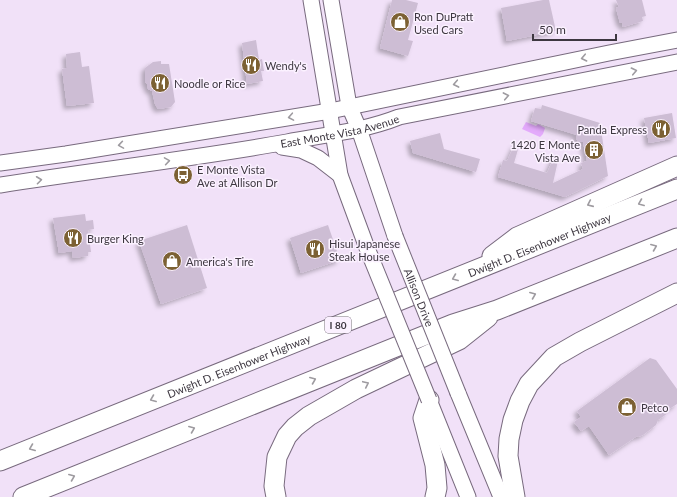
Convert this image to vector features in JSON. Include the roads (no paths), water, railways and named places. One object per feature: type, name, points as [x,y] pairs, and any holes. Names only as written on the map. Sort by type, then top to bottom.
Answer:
[{"type":"highway","points":[[476,269],[517,237],[677,166]]},
{"type":"highway","name":"Dwight D. Eisenhower Highway","points":[[0,461],[677,189]]},
{"type":"highway","points":[[22,497],[453,324],[497,310],[677,238]]},
{"type":"highway","points":[[515,497],[508,454],[509,439],[513,420],[528,384],[554,357],[580,342],[677,293]]},
{"type":"highway","points":[[276,497],[274,486],[277,457],[287,436],[295,427],[309,416],[356,389],[459,340],[497,310]]},
{"type":"highway","points":[[429,400],[423,418],[435,465],[435,497]]},
{"type":"main road","points":[[311,0],[340,175],[367,248],[468,497]]},
{"type":"main road","name":"Allison Drive","points":[[331,0],[349,106],[359,129],[395,236],[501,497]]},
{"type":"main road","name":"East Monte Vista Avenue","points":[[0,163],[74,153],[330,111],[677,40]]},
{"type":"main road","points":[[612,75],[617,65],[627,60],[677,50]]},
{"type":"main road","points":[[542,89],[552,80],[560,76],[602,67],[609,59],[609,53]]},
{"type":"main road","name":"East Monte Vista Avenue","points":[[0,185],[271,145],[333,134],[381,124],[399,117],[677,62]]},
{"type":"main road","points":[[271,145],[301,150],[318,158],[340,175]]},
{"type":"place","name":"Ron DuPratt Used Cars","points":[[400,22]]},
{"type":"place","name":"Wendy's","points":[[251,65]]},
{"type":"place","name":"Noodle or Rice","points":[[160,83]]},
{"type":"place","name":"Panda Express","points":[[661,129]]},
{"type":"place","name":"1420 E Monte Vista Ave","points":[[594,150]]},
{"type":"place","name":"E Monte Vista Ave at Allison Dr","points":[[183,175]]},
{"type":"place","name":"Burger King","points":[[73,238]]},
{"type":"place","name":"Hisui Japanese Steak House","points":[[315,249]]},
{"type":"place","name":"America's Tire","points":[[172,261]]},
{"type":"place","name":"Petco","points":[[627,407]]}]
